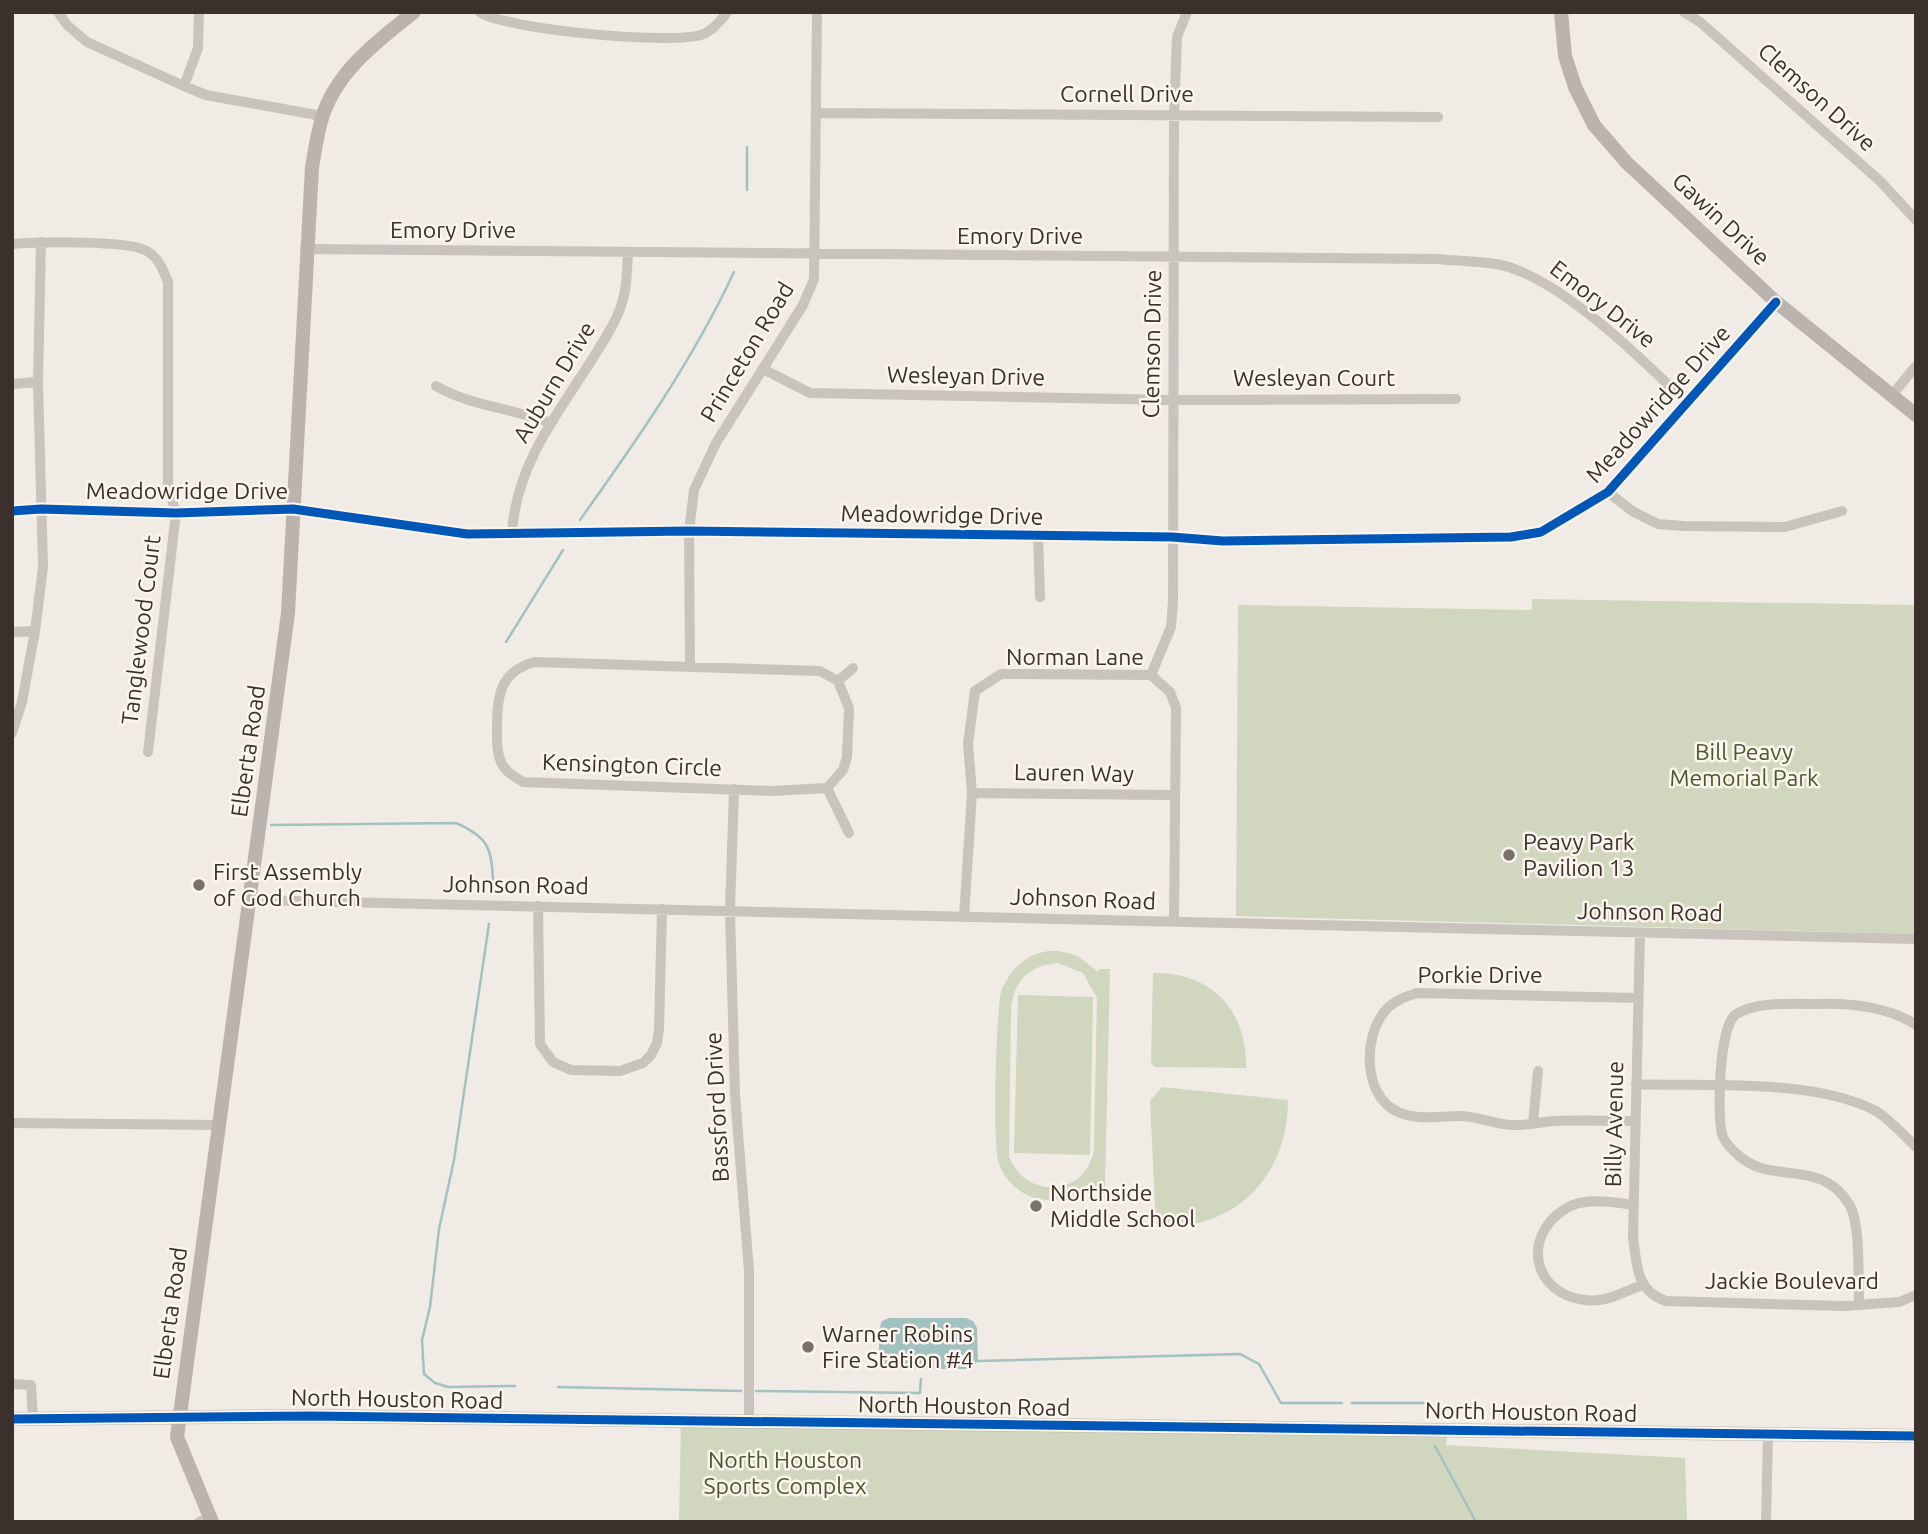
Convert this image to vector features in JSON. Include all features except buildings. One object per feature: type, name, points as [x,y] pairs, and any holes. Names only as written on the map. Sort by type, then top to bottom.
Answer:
[{"type":"street","points":[[58,12],[67,25],[87,42],[206,95],[322,116]]},
{"type":"street","points":[[184,86],[198,48],[198,12]]},
{"type":"street","name":"Elberta Road","points":[[207,1521],[177,1437],[178,1417],[288,613],[305,249],[312,167],[322,116],[341,79],[363,54],[414,12]]},
{"type":"street","points":[[480,12],[505,24],[641,39],[680,39],[704,34],[727,12]]},
{"type":"street","name":"Princeton Road","points":[[690,666],[689,531],[694,490],[704,466],[803,306],[814,279],[817,12]]},
{"type":"street","name":"Clemson Drive","points":[[1152,675],[1171,626],[1174,116],[1177,37],[1187,12]]},
{"type":"street","name":"Gawin Drive","points":[[1561,12],[1565,56],[1575,87],[1594,125],[1626,162],[1776,302],[1916,415]]},
{"type":"street","name":"Clemson Drive","points":[[1685,12],[1700,22],[1880,181],[1916,220]]},
{"type":"street","points":[[1700,22],[1709,12]]},
{"type":"street","name":"Cornell Drive","points":[[816,113],[1438,117]]},
{"type":"street","points":[[12,733],[22,702],[36,631],[43,567],[38,382],[41,242]]},
{"type":"street","name":"Tanglewood Court","points":[[12,244],[41,242],[145,250],[158,260],[168,282],[168,486],[176,513],[148,752]]},
{"type":"street","name":"Emory Drive","points":[[305,249],[1436,259],[1501,265],[1535,277],[1573,304],[1653,369],[1686,402]]},
{"type":"street","name":"Auburn Drive","points":[[512,533],[514,501],[550,422],[611,330],[622,304],[628,252]]},
{"type":"street","name":"Meadowridge Drive","points":[[12,511],[41,509],[176,513],[293,509],[467,534],[689,531],[1172,537],[1223,541],[1511,537],[1541,532],[1608,492],[1776,302]]},
{"type":"street","points":[[1892,395],[1916,366]]},
{"type":"street","name":"Wesleyan Drive","points":[[765,370],[810,393],[1172,400]]},
{"type":"street","points":[[12,384],[38,382]]},
{"type":"street","points":[[436,386],[455,397],[522,411],[550,422]]},
{"type":"street","name":"Wesleyan Court","points":[[1172,400],[1456,399]]},
{"type":"street","points":[[1608,492],[1632,511],[1658,524],[1785,527],[1842,511]]},
{"type":"street","points":[[1038,535],[1040,597]]},
{"type":"street","points":[[12,632],[36,631]]},
{"type":"street","name":"Kensington Circle","points":[[827,788],[773,791],[523,782],[503,766],[496,748],[497,699],[509,675],[522,665],[535,662],[805,669],[820,671],[838,681]]},
{"type":"street","points":[[849,833],[827,788],[843,770],[848,757],[849,708],[838,681],[853,668]]},
{"type":"street","name":"Norman Lane","points":[[964,917],[972,793],[968,772],[970,712],[975,691],[1001,674],[1152,675],[1170,692],[1176,708],[1174,922]]},
{"type":"street","name":"Bassford Drive","points":[[734,789],[730,910],[735,1095],[749,1271],[749,1423]]},
{"type":"street","name":"Lauren Way","points":[[972,793],[1175,795]]},
{"type":"street","name":"Johnson Road","points":[[249,900],[1916,939]]},
{"type":"street","points":[[538,906],[540,1044],[545,1053],[563,1068],[620,1071],[643,1063],[657,1044],[662,909]]},
{"type":"street","name":"Billy Avenue","points":[[1640,933],[1633,1237],[1642,1286]]},
{"type":"street","name":"Porkie Drive","points":[[1635,1121],[1533,1123],[1513,1126],[1460,1116],[1426,1118],[1394,1110],[1381,1098],[1371,1078],[1374,1032],[1384,1011],[1399,999],[1436,992],[1638,998]]},
{"type":"street","points":[[1859,1304],[1855,1227],[1851,1206],[1836,1187],[1812,1174],[1756,1168],[1737,1155],[1723,1137],[1718,1109],[1727,1026],[1735,1015],[1768,1005],[1824,1003],[1864,1007],[1904,1017],[1916,1025]]},
{"type":"street","points":[[1533,1123],[1538,1071]]},
{"type":"street","points":[[1636,1084],[1795,1088],[1849,1099],[1879,1113],[1915,1146]]},
{"type":"street","points":[[12,1123],[219,1125]]},
{"type":"street","points":[[1633,1205],[1595,1202],[1566,1208],[1543,1233],[1539,1255],[1545,1281],[1565,1297],[1603,1300],[1642,1286]]},
{"type":"street","name":"Jackie Boulevard","points":[[1642,1286],[1655,1297],[1666,1301],[1800,1307],[1899,1302],[1916,1295]]},
{"type":"street","points":[[12,1384],[31,1385],[33,1419]]},
{"type":"street","name":"North Houston Road","points":[[12,1419],[312,1416],[1916,1436]]},
{"type":"street","points":[[1766,1522],[1768,1434]]},
{"type":"green space","name":"Bill Peavy Memorial Park","points":[[1532,599],[1916,605],[1916,934],[1236,916],[1238,605],[1532,610]]},
{"type":"green space","points":[[1049,951],[1078,956],[1098,972],[1099,969],[1110,969],[1105,1188],[1093,1187],[1092,1181],[1067,1197],[1053,1200],[1031,1197],[1010,1181],[999,1164],[996,1132],[1001,992],[1010,975],[1023,961]],"holes":[[[1058,963],[1083,973],[1097,998],[1094,1145],[1090,1162],[1082,1174],[1071,1183],[1057,1187],[1043,1186],[1029,1181],[1017,1171],[1009,1156],[1012,1002],[1018,984],[1038,967]]]},
{"type":"green space","points":[[1153,973],[1174,974],[1193,979],[1222,998],[1233,1012],[1240,1029],[1245,1047],[1246,1068],[1155,1067],[1151,1063]]},
{"type":"green space","points":[[1018,995],[1093,997],[1090,1155],[1014,1153]]},
{"type":"green space","points":[[1162,1087],[1288,1100],[1286,1127],[1278,1153],[1267,1175],[1252,1194],[1232,1209],[1210,1220],[1156,1226],[1150,1101]]},
{"type":"green space","name":"North Houston Sports Complex","points":[[681,1422],[1448,1430],[1446,1445],[1685,1458],[1687,1522],[679,1522]]},
{"type":"water","points":[[889,1318],[966,1318],[973,1321],[977,1328],[978,1361],[971,1369],[888,1369],[879,1364],[879,1330],[882,1321]]},
{"type":"waterway","points":[[747,147],[747,190]]},
{"type":"waterway","points":[[580,520],[643,430],[682,368],[734,272]]},
{"type":"waterway","points":[[506,642],[563,550]]},
{"type":"waterway","points":[[271,825],[456,823],[475,833],[486,845],[491,860],[493,882]]},
{"type":"waterway","points":[[489,924],[454,1160],[439,1229],[430,1307],[422,1340],[424,1374],[435,1383],[448,1387],[515,1386]]},
{"type":"waterway","points":[[978,1361],[1240,1354],[1259,1364],[1281,1403],[1342,1403]]},
{"type":"waterway","points":[[756,1391],[920,1393],[921,1379]]},
{"type":"waterway","points":[[558,1387],[741,1391]]},
{"type":"waterway","points":[[1352,1403],[1425,1403]]},
{"type":"waterway","points":[[1435,1446],[1476,1522]]},
{"type":"cycle path","points":[[12,511],[41,509],[176,513],[293,509],[467,534],[689,531],[1172,537],[1223,541],[1511,537],[1541,532],[1608,492],[1776,302]]},
{"type":"cycle path","points":[[12,1419],[312,1416],[1916,1436]]},
{"type":"place","name":"Peavy Park Pavilion 13","points":[[1509,855]]},
{"type":"place","name":"First Assembly of God Church","points":[[199,885]]},
{"type":"place","name":"Northside Middle School","points":[[1036,1206]]},
{"type":"place","name":"Warner Robins Fire Station #4","points":[[808,1347]]}]
